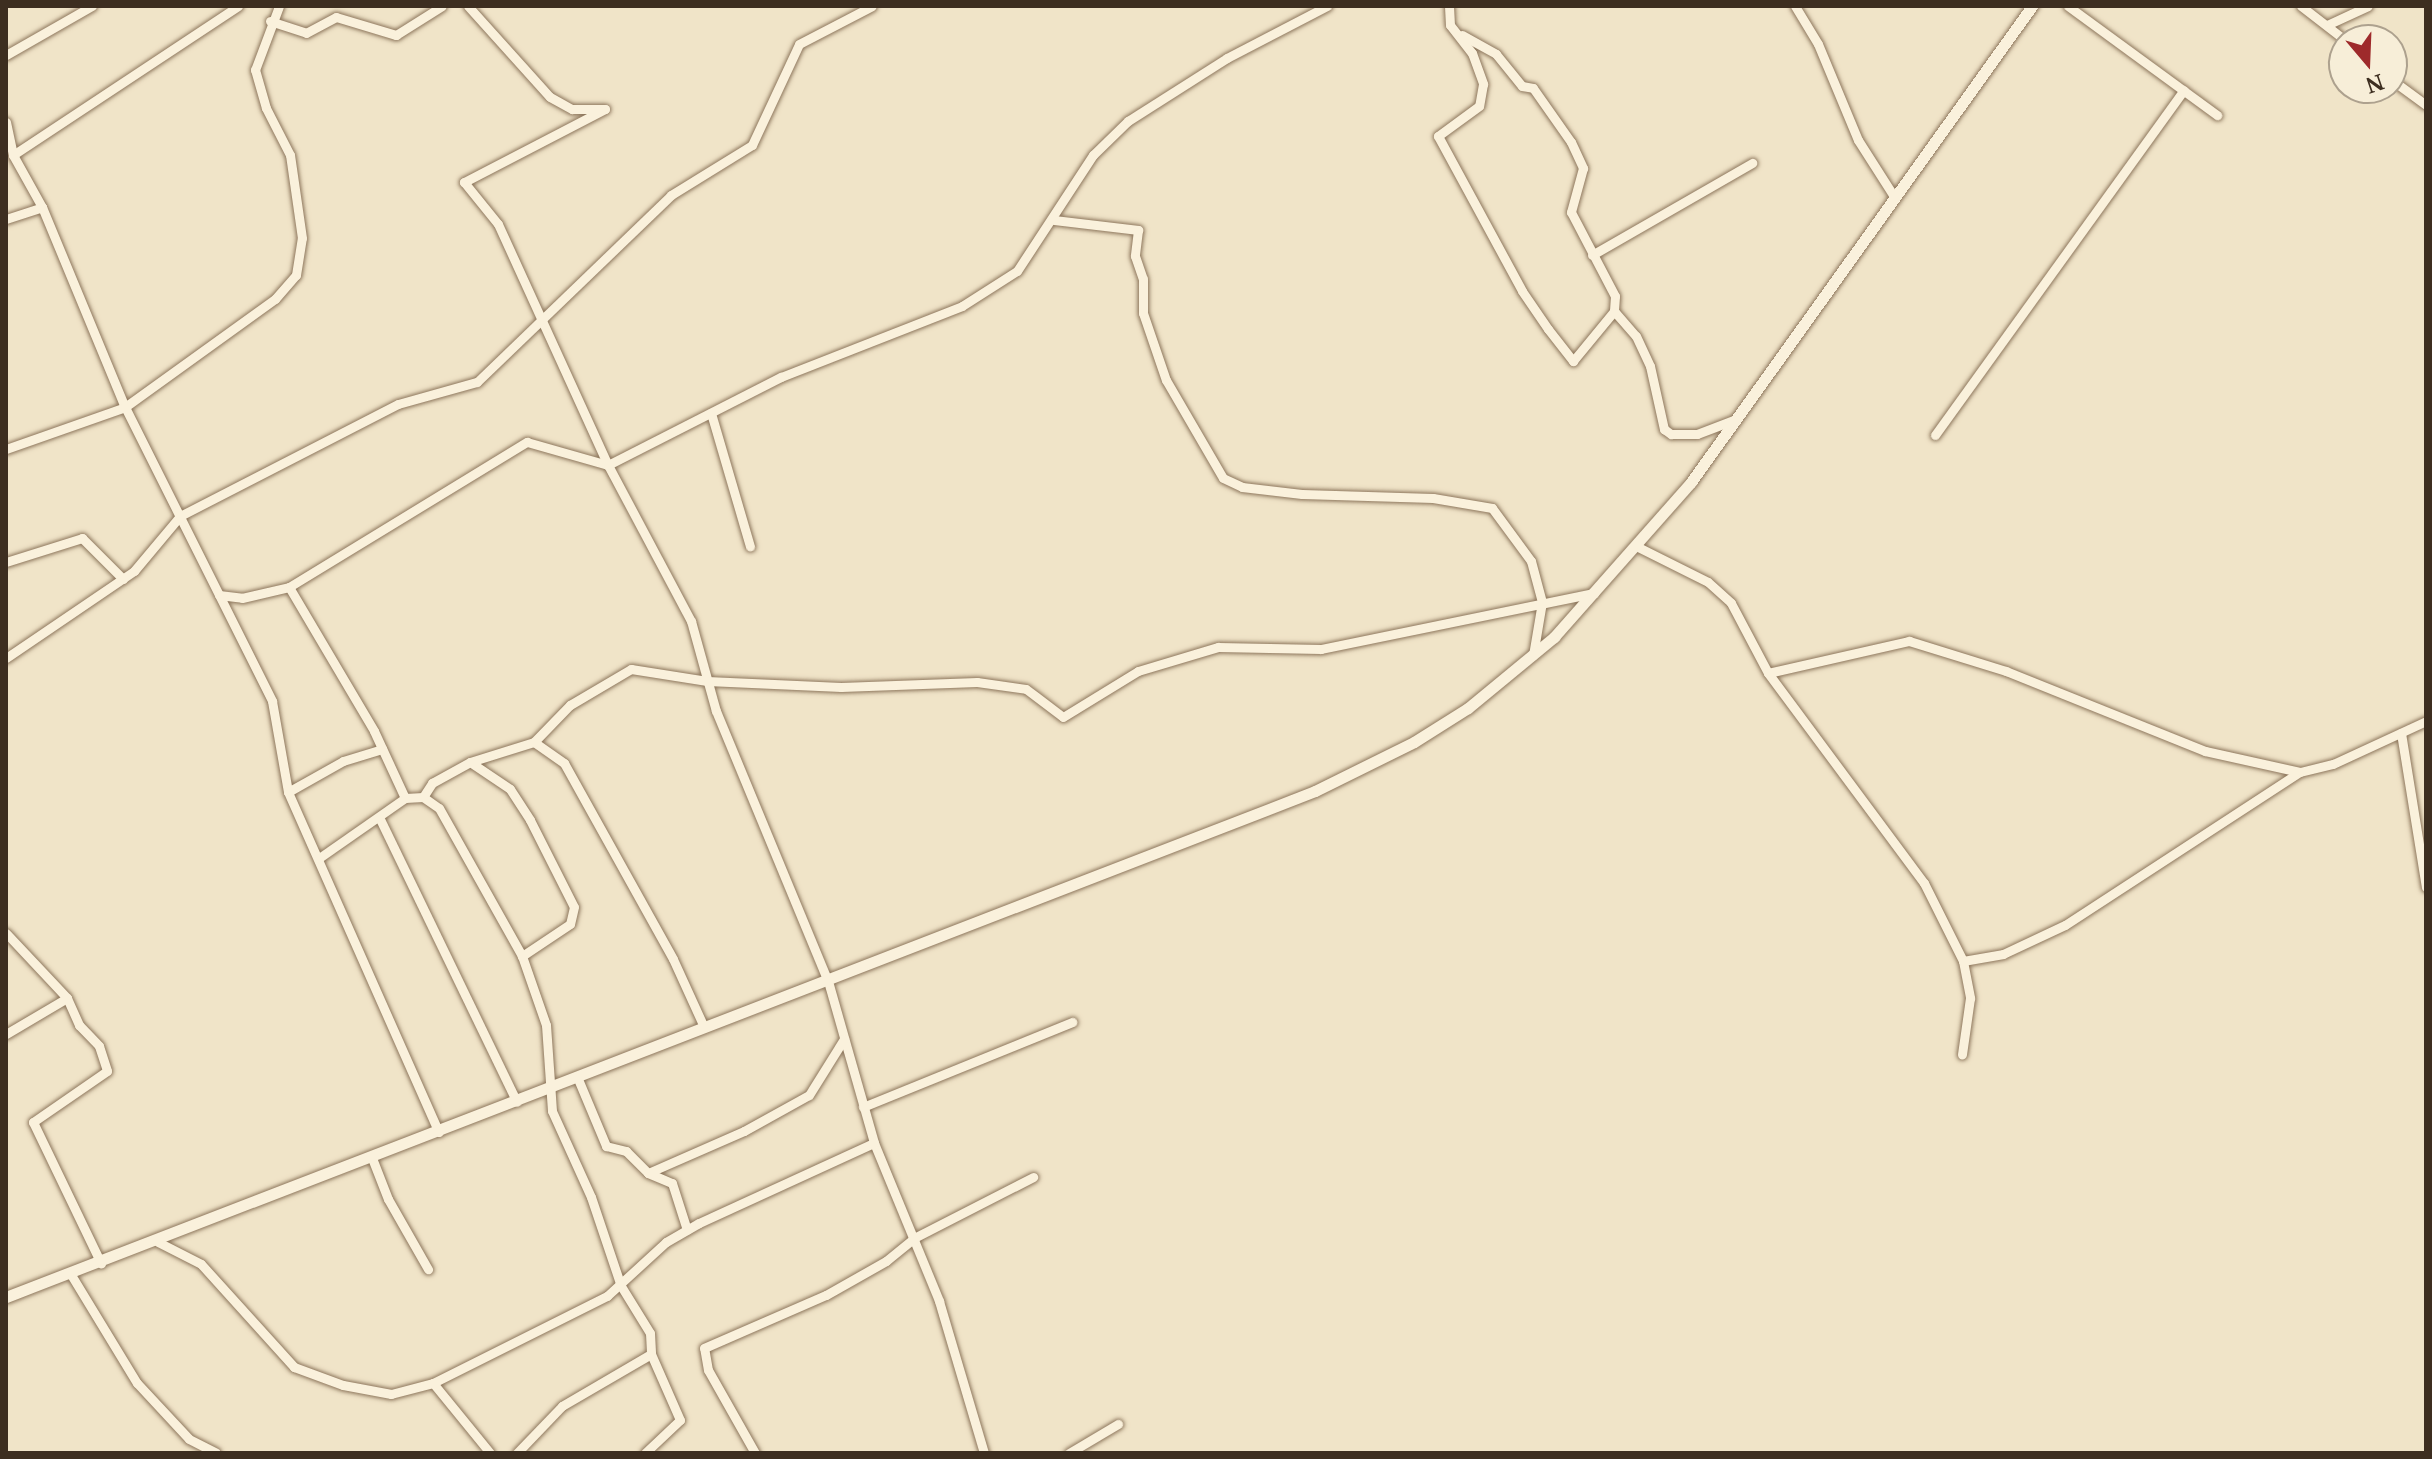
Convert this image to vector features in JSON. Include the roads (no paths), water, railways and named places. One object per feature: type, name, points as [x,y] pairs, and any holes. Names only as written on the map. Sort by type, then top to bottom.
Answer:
[{"type":"street","points":[[6,55],[92,6]]},
{"type":"street","points":[[13,155],[237,6]]},
{"type":"street","points":[[6,449],[125,407],[275,299],[296,275],[302,238],[290,155],[266,108],[255,70],[270,21],[279,6]]},
{"type":"street","points":[[270,21],[306,33],[336,17],[396,35],[442,6]]},
{"type":"street","points":[[468,6],[550,97],[572,109],[605,109],[464,182],[498,224],[608,465],[691,621],[707,681],[828,981],[874,1143],[939,1301],[984,1453]]},
{"type":"street","points":[[7,656],[123,579],[180,516],[398,404],[477,382],[542,323],[671,195],[752,145],[799,44],[872,6]]},
{"type":"street","points":[[219,595],[242,598],[289,587],[527,442],[608,465],[841,351],[962,306],[1017,271],[1054,220],[1093,155],[1128,121],[1227,58],[1327,6]]},
{"type":"street","points":[[1449,6],[1450,25],[1472,53],[1483,84],[1479,106],[1438,136],[1522,291],[1573,361],[1614,311],[1615,296],[1571,212],[1583,168],[1571,142],[1533,88],[1522,86],[1496,54],[1450,25]]},
{"type":"street","points":[[1795,6],[1818,44],[1858,140],[1895,198]]},
{"type":"street","points":[[6,1297],[158,1242],[578,1079],[1369,767],[1468,708],[1533,655],[1597,593],[1636,546],[1736,419],[2032,6]]},
{"type":"street","points":[[2068,6],[2217,115]]},
{"type":"street","points":[[2301,6],[2327,25],[2368,6]]},
{"type":"street","points":[[1935,435],[2184,90]]},
{"type":"street","points":[[2408,92],[2426,105]]},
{"type":"street","points":[[6,122],[13,155],[42,207],[125,407],[272,701],[288,792],[439,1132]]},
{"type":"street","points":[[1592,255],[1752,163]]},
{"type":"street","points":[[6,219],[42,207]]},
{"type":"street","points":[[1054,220],[1138,230],[1135,256],[1143,279],[1143,313],[1166,380],[1223,478],[1242,487],[1302,494],[1433,498],[1492,508],[1531,561],[1542,602],[1533,655]]},
{"type":"street","points":[[1614,311],[1636,336],[1650,366],[1664,429],[1671,434],[1697,434],[1736,419]]},
{"type":"street","points":[[711,413],[750,546]]},
{"type":"street","points":[[6,562],[82,538],[123,579]]},
{"type":"street","points":[[1636,546],[1708,582],[1731,603],[1768,673],[1924,883],[1963,961],[1970,998],[1962,1054]]},
{"type":"street","points":[[289,587],[382,749],[405,798]]},
{"type":"street","points":[[423,797],[432,783],[470,762],[534,742],[570,705],[631,669],[707,681],[841,687],[977,682],[1026,689],[1063,717],[1138,671],[1218,647],[1321,649],[1422,626],[1440,629],[1542,602],[1597,593]]},
{"type":"street","points":[[1768,673],[1909,641],[2006,671],[2205,751],[2300,772]]},
{"type":"street","points":[[1963,961],[2003,954],[2065,925],[2300,772],[2333,764],[2426,721]]},
{"type":"street","points":[[2401,733],[2426,887]]},
{"type":"street","points":[[534,742],[564,763],[585,798],[704,1027]]},
{"type":"street","points":[[288,792],[343,761],[382,749]]},
{"type":"street","points":[[470,762],[510,789],[574,907],[570,924],[522,956]]},
{"type":"street","points":[[319,858],[380,819],[405,798],[423,797],[448,822],[522,956],[546,1025],[554,1087],[552,1111],[591,1197],[621,1286],[650,1333],[651,1354],[680,1420],[645,1453]]},
{"type":"street","points":[[380,819],[517,1102]]},
{"type":"street","points":[[6,933],[67,998],[79,1025],[99,1046],[107,1071],[33,1122],[101,1263]]},
{"type":"street","points":[[6,1034],[67,998]]},
{"type":"street","points":[[863,1107],[1072,1022]]},
{"type":"street","points":[[648,1173],[809,1095],[844,1039]]},
{"type":"street","points":[[578,1079],[606,1146],[626,1151],[648,1173],[672,1183],[687,1230]]},
{"type":"street","points":[[158,1242],[201,1264],[294,1367],[343,1385],[391,1394],[433,1383],[621,1286],[687,1230],[874,1143]]},
{"type":"street","points":[[372,1158],[388,1199],[428,1269]]},
{"type":"street","points":[[755,1453],[708,1370],[704,1348],[826,1295],[886,1261],[914,1238],[1033,1177]]},
{"type":"street","points":[[70,1273],[137,1383],[189,1439],[216,1453]]},
{"type":"street","points":[[517,1453],[562,1406],[651,1354]]},
{"type":"street","points":[[433,1383],[490,1453]]},
{"type":"street","points":[[1069,1453],[1118,1424]]}]
